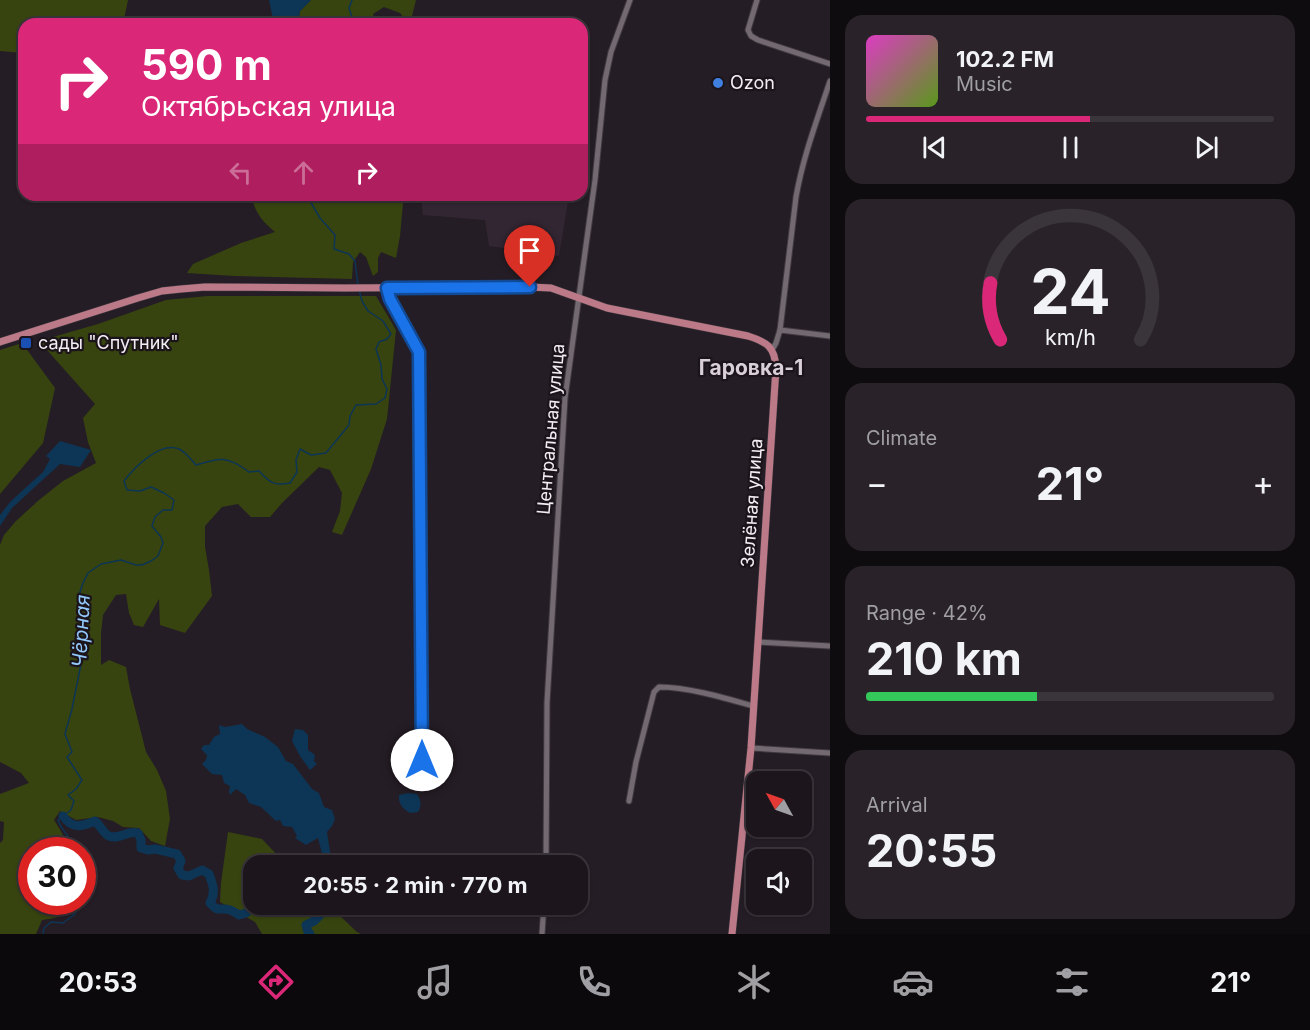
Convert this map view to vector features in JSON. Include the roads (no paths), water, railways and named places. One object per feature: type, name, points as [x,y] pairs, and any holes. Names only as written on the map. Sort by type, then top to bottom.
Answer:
[{"type":"main road","points":[[0,342],[162,291],[205,287],[530,287],[551,288],[607,308],[748,336],[759,340],[772,350]]},
{"type":"main road","name":"Зелёная улица","points":[[732,934],[751,748],[776,368],[776,357],[772,350]]},
{"type":"street","name":"Центральная улица","points":[[546,855],[547,703],[565,398],[595,180],[604,80],[611,52],[630,0]]},
{"type":"street","points":[[757,0],[748,30],[751,36],[830,64]]},
{"type":"street","name":"Зелёная улица","points":[[772,350],[780,330],[800,176],[830,81]]},
{"type":"street","points":[[387,288],[390,299],[419,352],[422,760]]},
{"type":"street","points":[[780,330],[830,336]]},
{"type":"street","points":[[758,642],[830,646]]},
{"type":"street","points":[[629,801],[636,762],[654,692],[659,687],[712,695],[753,706]]},
{"type":"street","points":[[751,748],[830,753]]},
{"type":"street","points":[[542,934],[543,915]]},
{"type":"water","points":[[269,0],[311,0],[300,11],[299,18],[273,18]]},
{"type":"water","points":[[60,441],[91,450],[80,467],[60,464],[12,508],[0,526],[0,515],[11,501],[43,472],[50,459],[46,456]]},
{"type":"water","points":[[242,724],[247,729],[265,737],[278,747],[286,761],[293,764],[312,789],[319,793],[324,807],[332,810],[335,819],[327,832],[330,855],[322,855],[318,838],[306,845],[295,838],[297,836],[292,827],[283,826],[280,820],[276,821],[261,807],[249,803],[245,795],[236,789],[230,795],[230,786],[224,783],[222,775],[212,774],[202,764],[207,755],[201,749],[204,745],[209,745],[214,737],[220,734],[219,725],[225,727]]},
{"type":"water","points":[[295,729],[303,730],[308,735],[308,750],[315,755],[314,761],[317,764],[310,770],[292,741]]},
{"type":"water","points":[[417,794],[420,801],[418,812],[410,813],[400,804],[399,795]]},
{"type":"waterway","name":"Чёрная","points":[[352,0],[349,8],[352,18]]},
{"type":"waterway","name":"Чёрная","points":[[310,201],[320,218],[335,235],[334,249],[349,254],[355,261],[358,286]]},
{"type":"waterway","name":"Чёрная","points":[[68,837],[58,820],[71,810],[74,801],[68,795],[82,780],[67,757],[72,752],[65,734],[83,654],[84,637],[78,607],[79,595],[88,573],[101,564],[121,560],[142,565],[158,556],[163,543],[152,526],[155,517],[163,510],[172,510],[174,500],[151,487],[140,491],[127,490],[124,481],[148,457],[156,452],[172,448],[182,450],[196,465],[211,460],[224,460],[235,463],[249,472],[259,471],[273,483],[290,483],[297,472],[296,460],[300,449],[311,455],[326,453],[349,425],[350,416],[356,405],[376,404],[385,398],[387,389],[382,379],[376,349],[379,342],[387,339],[391,334],[383,321],[368,311],[359,290]]},
{"type":"waterway","points":[[63,816],[77,826],[95,821],[107,835],[113,837],[138,833],[141,848],[177,854],[181,861],[178,868],[182,875],[189,876],[202,870],[209,874],[213,885],[210,903],[215,908],[227,909],[239,915],[243,914]]},
{"type":"waterway","name":"Чёрная","points":[[43,934],[44,928],[51,922],[63,923],[74,915]]},
{"type":"waterway","points":[[310,934],[306,925],[320,915]]},
{"type":"place","name":"Ozon","points":[[718,83]]},
{"type":"place","name":"сады \"Спутник\"","points":[[26,343]]},
{"type":"district","name":"Гаровка-1","points":[[751,368]]}]
